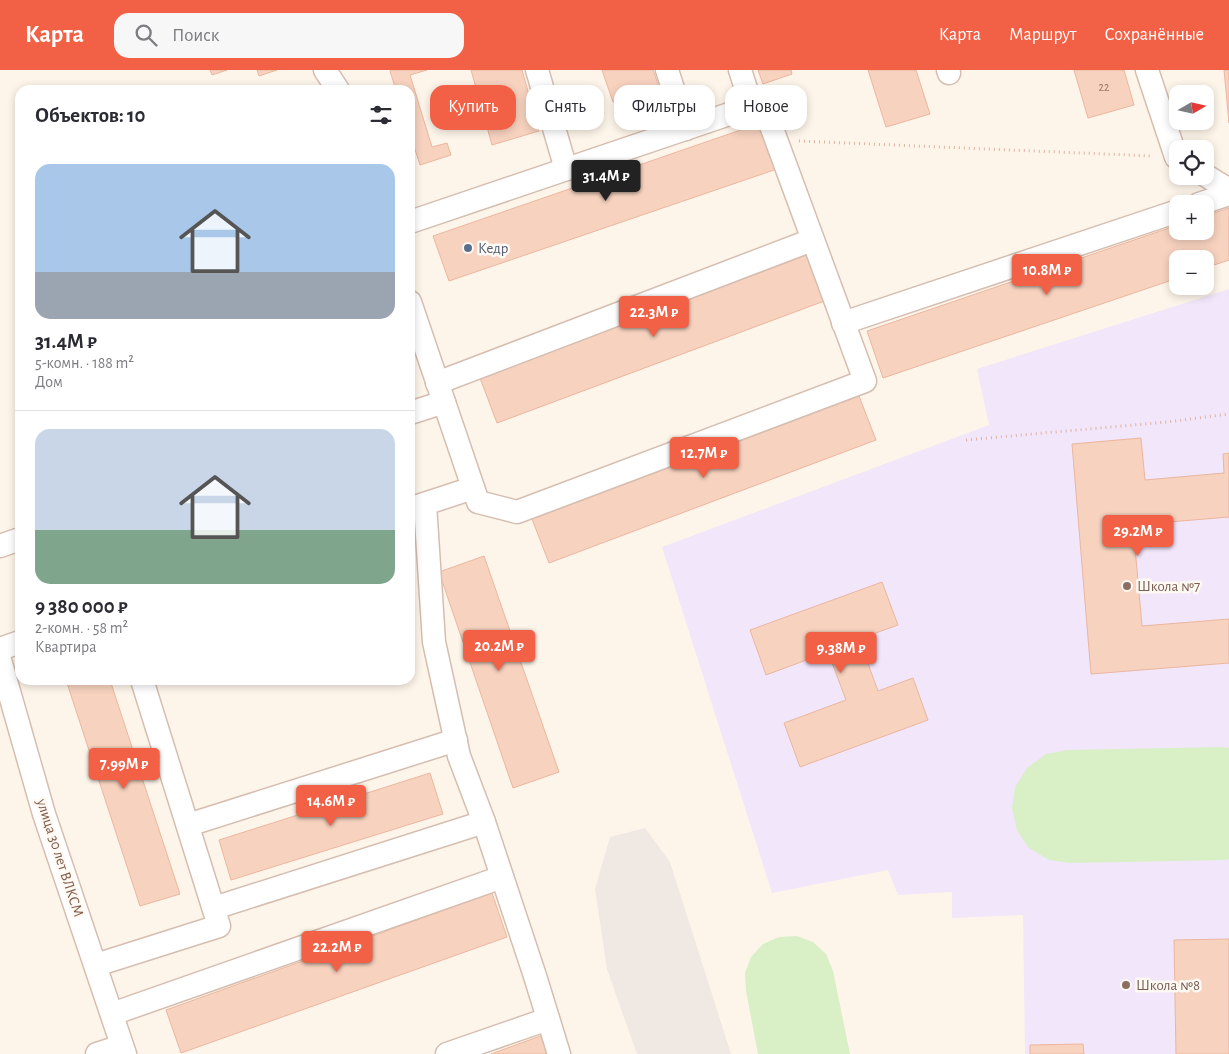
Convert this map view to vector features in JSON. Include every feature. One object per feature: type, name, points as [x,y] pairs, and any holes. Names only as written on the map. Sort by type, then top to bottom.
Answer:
[{"type":"street","points":[[537,70],[566,169]]},
{"type":"street","points":[[667,70],[672,85]]},
{"type":"street","points":[[740,70],[745,85]]},
{"type":"street","points":[[1147,70],[1171,140]]},
{"type":"street","points":[[415,220],[683,130]]},
{"type":"street","points":[[415,317],[478,502],[517,512],[865,380],[772,130]]},
{"type":"street","points":[[1214,181],[1229,192]]},
{"type":"street","points":[[1214,198],[1229,192]]},
{"type":"street","points":[[843,323],[1169,214]]},
{"type":"street","points":[[415,410],[440,392],[812,240]]},
{"type":"street","points":[[473,488],[417,506],[434,642],[459,756],[484,822],[559,1054]]},
{"type":"street","points":[[0,546],[15,541]]},
{"type":"street","points":[[0,649],[15,644]]},
{"type":"street","name":"улица 30 лет ВЛКСМ","points":[[0,660],[44,814],[124,1050]]},
{"type":"street","points":[[96,965],[219,926],[144,685]]},
{"type":"street","points":[[188,825],[456,740]]},
{"type":"street","points":[[214,908],[484,822]]},
{"type":"street","points":[[112,1014],[502,877]]},
{"type":"street","points":[[447,1054],[548,1019]]},
{"type":"street","points":[[97,1054],[124,1050]]},
{"type":"path","points":[[776,140],[1169,157]]},
{"type":"path","points":[[966,440],[1229,414]]},
{"type":"shaded area","points":[[1229,289],[1229,1054],[1025,1054],[1023,915],[952,918],[952,892],[898,895],[888,870],[772,893],[662,547],[989,425],[977,369]]},
{"type":"shaded area","points":[[645,828],[670,862],[731,1054],[637,1054],[607,969],[595,889],[610,837]]},
{"type":"green space","points":[[1229,748],[1229,859],[1070,863],[1049,860],[1029,848],[1017,831],[1012,808],[1015,787],[1027,768],[1046,754],[1067,750]]},
{"type":"green space","points":[[797,936],[813,942],[826,954],[833,971],[850,1054],[758,1054],[746,991],[745,973],[751,957],[763,944],[779,937]]},
{"type":"building","points":[[210,70],[227,70],[212,75]]},
{"type":"building","points":[[257,70],[277,70],[259,76]]},
{"type":"building","points":[[427,70],[410,75],[413,85],[394,85],[390,71]]},
{"type":"building","points":[[471,70],[522,70],[526,85],[526,130],[539,131],[492,145],[488,130],[516,130],[516,85],[475,85]]},
{"type":"building","points":[[602,70],[653,70],[658,85],[614,85],[613,102]]},
{"type":"building","points":[[758,70],[791,70],[792,74],[763,84]]},
{"type":"building","points":[[868,70],[916,70],[930,114],[886,127]]},
{"type":"building","points":[[1074,70],[1124,70],[1134,105],[1088,118]]},
{"type":"building","points":[[1224,70],[1229,70],[1229,123]]},
{"type":"building","points":[[415,91],[432,147],[447,143],[451,155],[420,165],[415,150]]},
{"type":"building","points":[[741,130],[763,130],[777,169],[449,281],[433,236]]},
{"type":"building","points":[[1229,208],[1229,260],[1214,265],[1214,250],[1169,250],[1169,281],[883,378],[867,331],[1169,228],[1169,240],[1214,240],[1214,213]]},
{"type":"building","points":[[809,254],[827,300],[497,423],[480,378]]},
{"type":"building","points":[[859,396],[876,440],[549,563],[532,519]]},
{"type":"building","points":[[1141,438],[1145,480],[1224,473],[1223,454],[1229,453],[1229,517],[1133,525],[1142,626],[1229,619],[1229,663],[1091,674],[1072,444]]},
{"type":"building","points":[[484,556],[559,772],[513,788],[439,572]]},
{"type":"building","points":[[882,582],[898,625],[859,639],[878,691],[913,678],[928,720],[800,767],[784,723],[846,700],[828,652],[766,675],[750,630]]},
{"type":"building","points":[[68,685],[112,685],[180,894],[140,906]]},
{"type":"building","points":[[430,773],[443,814],[231,880],[219,840]]},
{"type":"building","points":[[492,893],[507,937],[181,1053],[166,1010]]},
{"type":"building","points":[[1229,939],[1229,1054],[1176,1054],[1174,940]]},
{"type":"building","points":[[543,1035],[549,1054],[491,1054]]},
{"type":"building","points":[[1083,1044],[1084,1054],[1030,1054],[1030,1045]]},
{"type":"place","name":"Кедр","points":[[468,248]]},
{"type":"place","name":"Школа №7","points":[[1127,586]]},
{"type":"place","name":"Школа №8","points":[[1126,985]]}]
